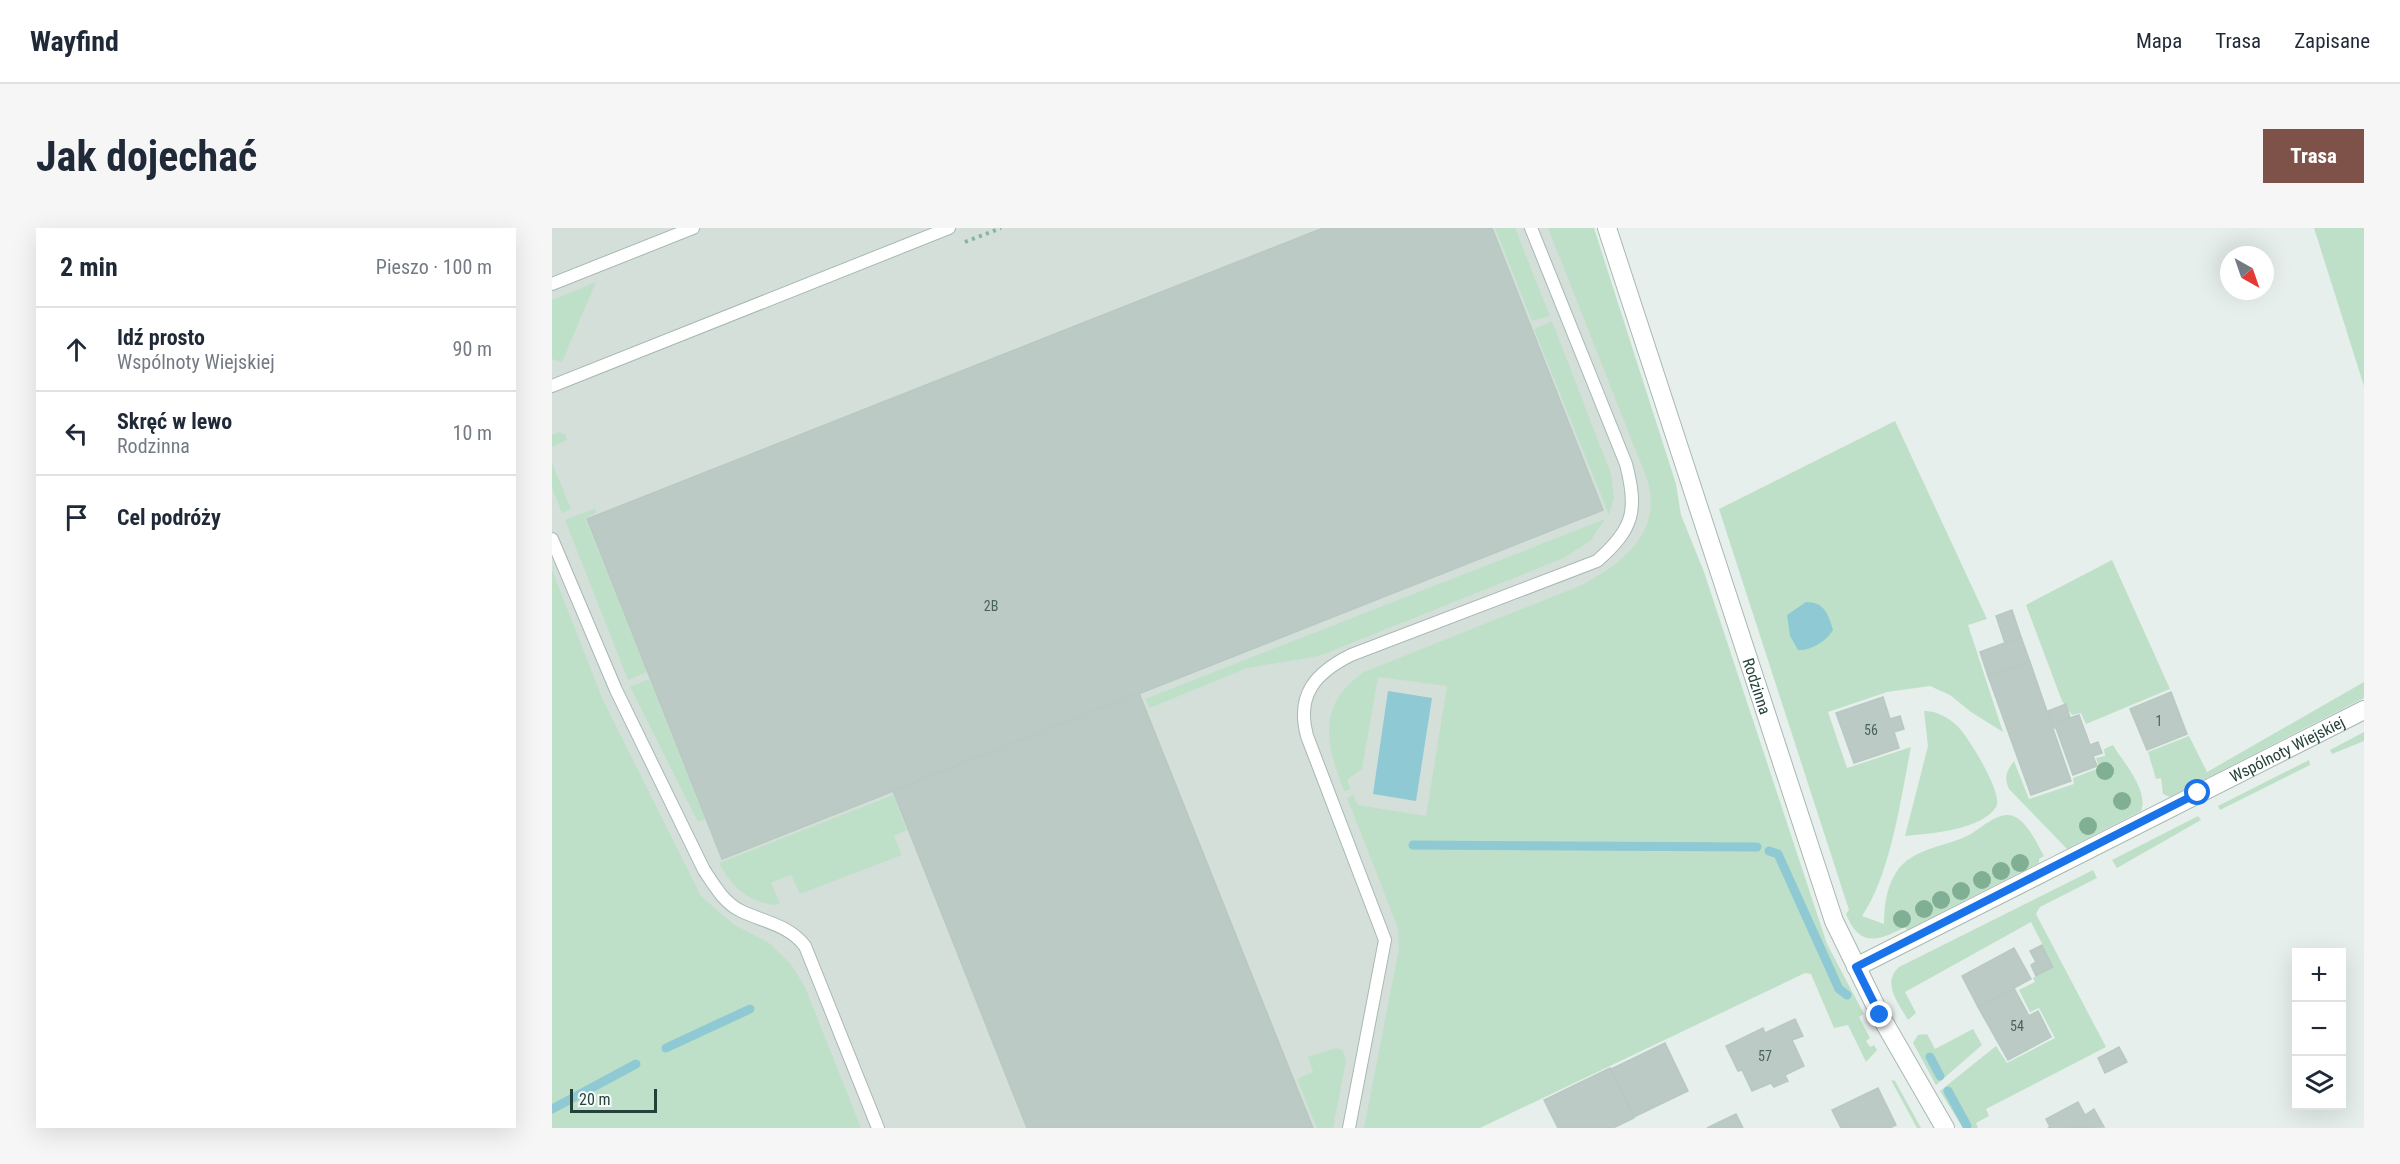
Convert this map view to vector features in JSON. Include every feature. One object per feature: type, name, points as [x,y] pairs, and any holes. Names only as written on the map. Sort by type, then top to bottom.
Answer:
[{"type":"street","name":"Rodzinna","points":[[1607,228],[1838,931],[1881,1017],[1945,1128]]},
{"type":"street","name":"Wspólnoty Wiejskiej","points":[[1856,967],[2364,710]]},
{"type":"lane","points":[[552,284],[693,228]]},
{"type":"lane","points":[[552,386],[949,228]]},
{"type":"lane","points":[[1349,1128],[1385,940],[1307,736],[1302,708],[1307,694],[1320,676],[1351,654],[1597,561],[1625,533],[1632,516],[1634,499],[1626,464],[1531,228]]},
{"type":"lane","points":[[552,539],[616,690],[704,870],[716,889],[740,910],[786,929],[798,937],[805,946],[878,1128]]},
{"type":"shaded area","points":[[552,228],[1571,228],[1663,510],[1480,1128],[552,1128]]},
{"type":"green space","points":[[1495,228],[1515,228],[1550,316],[1532,321]]},
{"type":"green space","points":[[1548,228],[1594,228],[1676,484],[1681,515],[1704,572],[1827,944],[1864,1014],[1859,1017],[1870,1038],[1866,1041],[1870,1047],[1874,1045],[1877,1050],[1866,1062],[1848,1025],[1834,1028],[1811,974],[1805,973],[1480,1128],[1364,1128],[1399,948],[1398,928],[1347,798],[1353,795],[1358,805],[1426,816],[1447,686],[1378,677],[1362,769],[1347,780],[1351,789],[1344,791],[1333,757],[1329,726],[1338,698],[1364,672],[1582,585],[1598,576],[1625,555],[1636,543],[1645,530],[1650,515],[1651,498],[1647,479]]},
{"type":"green space","points":[[2314,228],[2364,228],[2364,386]]},
{"type":"green space","points":[[596,282],[562,362],[552,359],[552,300]]},
{"type":"green space","points":[[1552,321],[1611,474],[1614,498],[1609,515],[1534,329]]},
{"type":"green space","points":[[1895,421],[1987,619],[1968,625],[2003,732],[1971,712],[1950,695],[1930,686],[1887,692],[1828,712],[1847,768],[1911,747],[1888,857],[1872,899],[1862,916],[1884,924],[1889,887],[1900,867],[1923,851],[1967,836],[1995,818],[2007,815],[2018,819],[2032,834],[2044,856],[2039,859],[2039,863],[1907,930],[1905,927],[1886,936],[1871,938],[1864,937],[1857,932],[1846,914],[1849,910],[1719,509]]},
{"type":"green space","points":[[559,432],[565,434],[567,440],[552,447],[552,435]]},
{"type":"green space","points":[[552,463],[571,509],[562,513],[552,488]]},
{"type":"green space","points":[[595,508],[596,513],[585,518],[647,672],[628,680],[565,520]]},
{"type":"green space","points":[[1605,519],[1591,540],[1564,558],[1319,656],[1247,668],[1150,708],[1145,699]]},
{"type":"green space","points":[[2112,560],[2170,689],[2086,724],[2081,713],[2072,715],[2062,701],[2026,605]]},
{"type":"green space","points":[[552,570],[603,700],[701,896],[733,924],[769,943],[791,964],[805,987],[861,1128],[552,1128]]},
{"type":"green space","points":[[649,679],[705,819],[698,822],[630,687]]},
{"type":"green space","points":[[2364,682],[2364,698],[2170,797],[2163,794],[2161,778],[2156,779],[2148,752],[2189,736],[2207,772]]},
{"type":"green space","points":[[1924,711],[1944,716],[1960,729],[1985,768],[1997,801],[1996,807],[1989,815],[1967,826],[1905,836],[1928,746]]},
{"type":"green space","points":[[2364,732],[2364,741],[2332,754],[2330,750]]},
{"type":"green space","points":[[2113,745],[2138,785],[2143,803],[2141,811],[2067,849],[2009,789],[2006,778],[2008,772],[2014,761],[2029,799],[2074,784],[2073,778],[2099,768],[2096,758],[2105,756],[2104,749]]},
{"type":"green space","points":[[2309,760],[2310,765],[2220,810],[2218,806]]},
{"type":"green space","points":[[893,795],[907,830],[894,836],[902,855],[800,894],[791,875],[771,883],[780,903],[775,905],[757,901],[741,892],[719,863]]},
{"type":"green space","points":[[2198,816],[2201,820],[2117,868],[2112,860]]},
{"type":"green space","points":[[2093,870],[2097,878],[2040,907],[2036,914],[2106,1047],[1986,1109],[1989,1116],[1976,1123],[1978,1128],[1963,1128],[1940,1091],[1996,1046],[2007,1063],[2055,1038],[2039,1008],[2030,1012],[2019,990],[2035,982],[2033,978],[2054,967],[2031,922],[1905,992],[1916,1013],[1908,1020],[1893,994],[1894,973],[1899,967]]},
{"type":"green space","points":[[1973,1029],[1982,1045],[1936,1085],[1913,1043],[1918,1035],[1927,1034],[1935,1049]]},
{"type":"green space","points":[[1336,1048],[1343,1050],[1346,1061],[1333,1128],[1317,1128],[1297,1079],[1313,1072],[1308,1057]]},
{"type":"green space","points":[[1891,1080],[1895,1081],[1921,1128],[1917,1128]]},
{"type":"water","points":[[1806,602],[1821,606],[1833,630],[1818,644],[1808,649],[1798,650],[1790,636],[1787,615]]},
{"type":"water","points":[[1388,691],[1432,698],[1416,801],[1373,794]]},
{"type":"building","points":[[1323,228],[1492,228],[1603,510],[722,859],[587,519]]},
{"type":"building","points":[[2012,610],[2021,637],[2005,643],[1996,616]]},
{"type":"building","points":[[2021,637],[2030,662],[1988,676],[1980,652]]},
{"type":"building","points":[[2030,662],[2071,781],[2031,795],[1988,676]]},
{"type":"building","points":[[2171,692],[2187,734],[2147,750],[2130,709]]},
{"type":"building","points":[[1139,693],[1313,1128],[1027,1128],[893,791]]},
{"type":"building","points":[[1883,697],[1890,719],[1900,716],[1904,729],[1894,732],[1899,748],[1854,763],[1836,713]]},
{"type":"building","points":[[2066,704],[2070,718],[2052,724],[2048,711]]},
{"type":"building","points":[[2079,715],[2090,745],[2098,742],[2102,753],[2093,756],[2097,766],[2073,775],[2056,728],[2052,724]]},
{"type":"building","points":[[2042,945],[2053,967],[2036,976],[2031,965],[2036,962],[2030,951]]},
{"type":"building","points":[[2014,948],[2031,979],[1978,1007],[1962,976]]},
{"type":"building","points":[[2014,988],[2029,1016],[2038,1011],[2051,1037],[2008,1060],[1978,1007]]},
{"type":"building","points":[[1795,1019],[1803,1036],[1792,1040],[1804,1066],[1785,1075],[1788,1081],[1774,1087],[1771,1083],[1752,1091],[1742,1070],[1738,1071],[1726,1046],[1763,1028],[1765,1033]]},
{"type":"building","points":[[1665,1043],[1688,1091],[1634,1117],[1611,1069]]},
{"type":"building","points":[[2119,1047],[2127,1062],[2105,1073],[2098,1058]]},
{"type":"building","points":[[1610,1068],[1634,1118],[1613,1128],[1558,1128],[1544,1100]]},
{"type":"building","points":[[1878,1088],[1896,1125],[1890,1128],[1841,1128],[1832,1110]]},
{"type":"building","points":[[2078,1102],[2085,1115],[2094,1109],[2104,1127],[2048,1128],[2050,1127],[2046,1119]]},
{"type":"building","points":[[1736,1114],[1743,1128],[1707,1128]]},
{"type":"waterway","points":[[1413,845],[1757,847]]},
{"type":"waterway","points":[[1769,851],[1778,854],[1839,989],[1847,995]]},
{"type":"waterway","points":[[666,1048],[750,1009]]},
{"type":"waterway","points":[[1930,1057],[1940,1076]]},
{"type":"waterway","points":[[552,1109],[636,1064]]},
{"type":"waterway","points":[[1948,1091],[1967,1126]]},
{"type":"route","points":[[1880,1015],[1856,967],[2198,793]]}]
